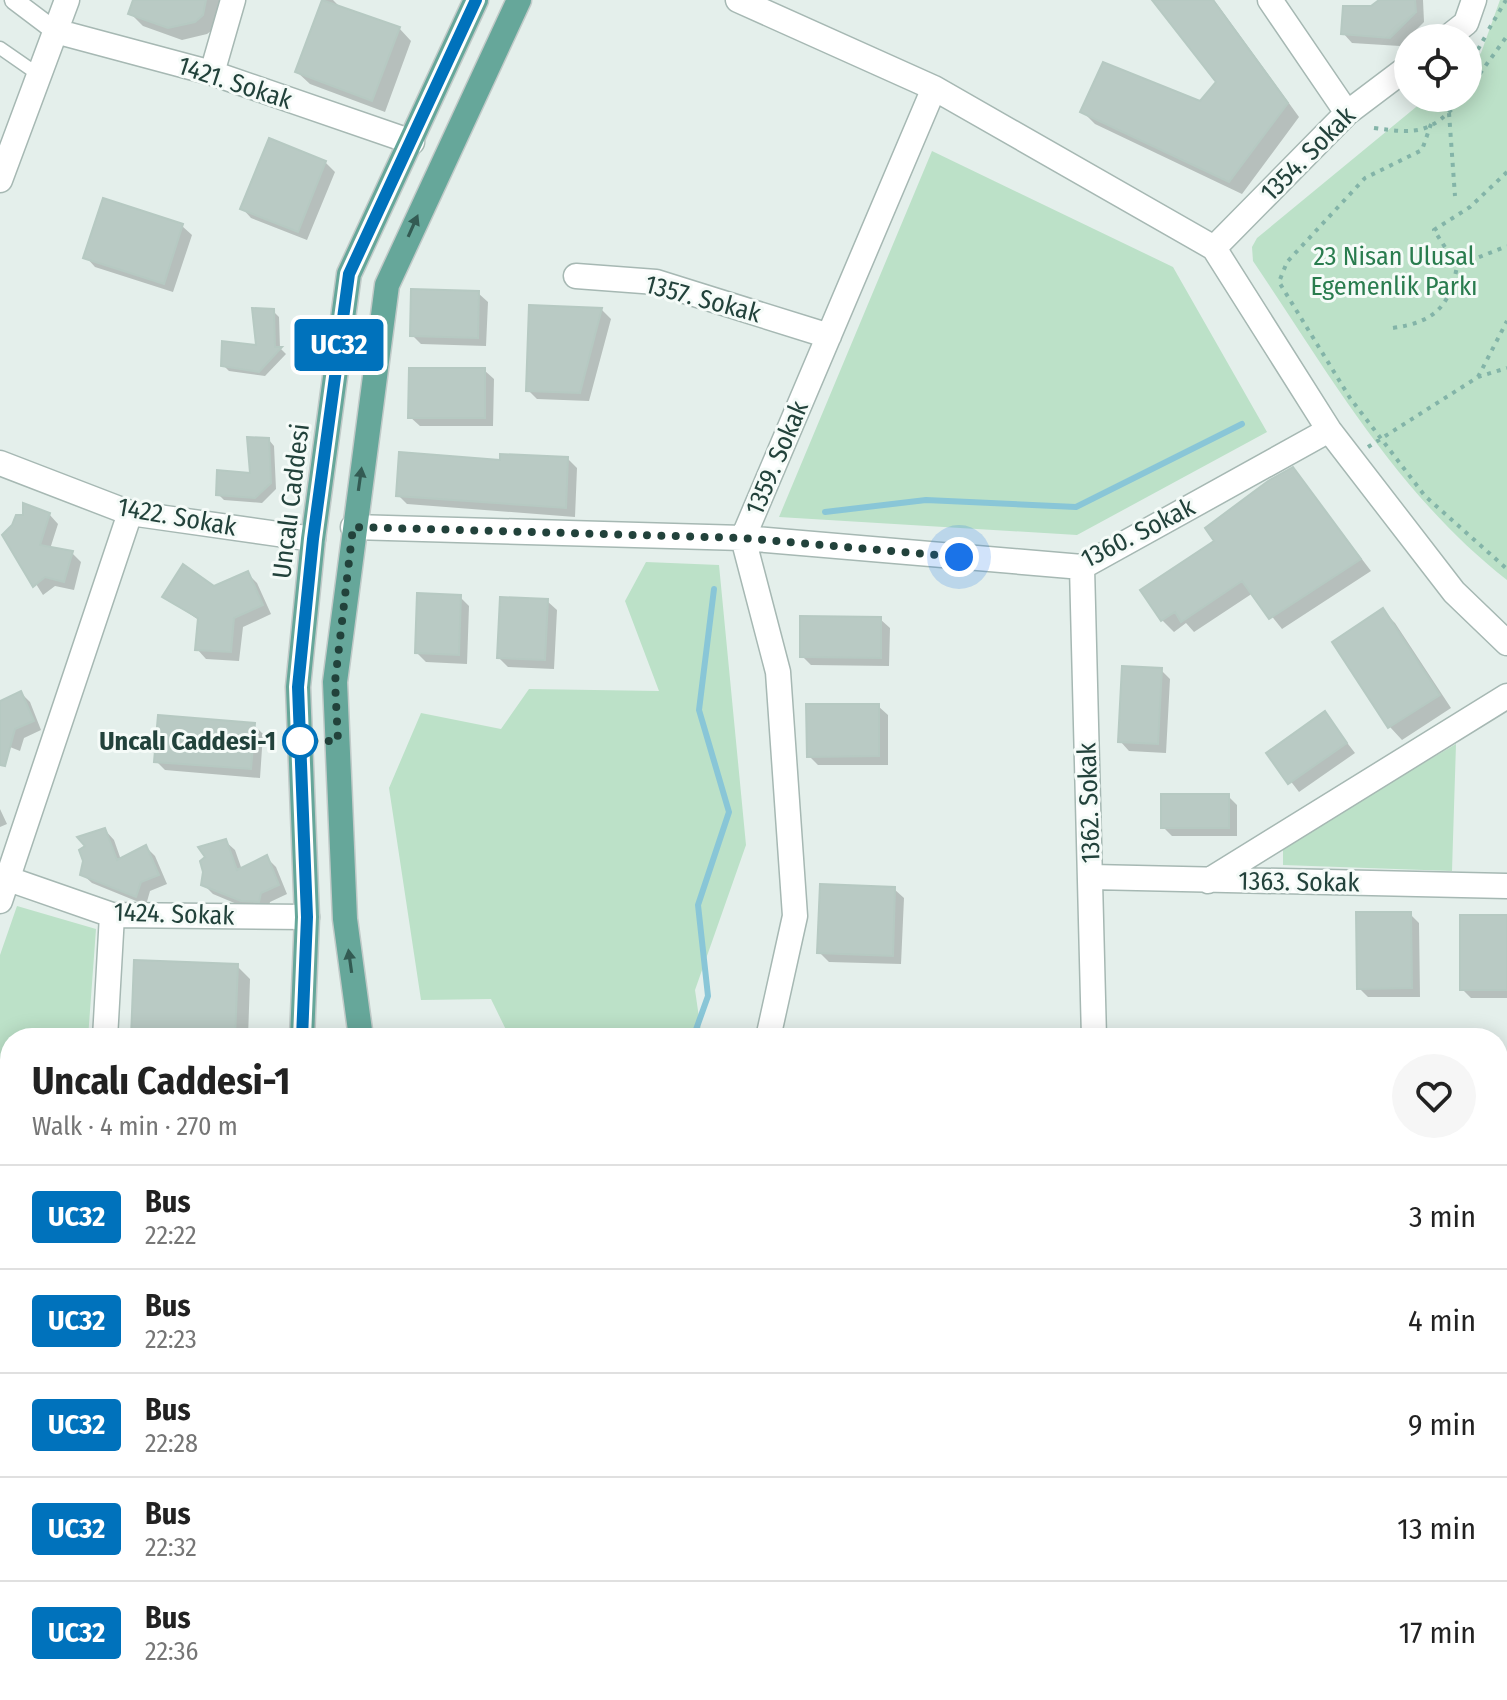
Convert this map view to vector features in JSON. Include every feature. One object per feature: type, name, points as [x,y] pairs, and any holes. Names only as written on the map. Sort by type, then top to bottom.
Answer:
[{"type":"main road","name":"Uncalı Caddesi","points":[[302,1028],[307,917],[298,687],[313,539],[349,274],[476,0]]},
{"type":"main road","points":[[360,1028],[345,919],[335,682],[387,285],[519,0]]},
{"type":"street","points":[[14,0],[55,31]]},
{"type":"street","points":[[0,180],[67,0]]},
{"type":"street","points":[[212,73],[233,0]]},
{"type":"street","points":[[738,0],[934,88],[1214,248],[1329,430],[1454,592],[1507,643]]},
{"type":"street","points":[[1270,0],[1347,113]]},
{"type":"street","points":[[1465,24],[1474,0]]},
{"type":"street","name":"1421. Sokak","points":[[55,31],[212,73],[412,142]]},
{"type":"street","name":"1354. Sokak","points":[[1214,248],[1347,113],[1394,78]]},
{"type":"street","name":"1359. Sokak","points":[[770,1028],[795,916],[778,672],[743,538],[934,88]]},
{"type":"street","name":"1357. Sokak","points":[[576,276],[656,282],[829,336]]},
{"type":"street","name":"1360. Sokak","points":[[353,527],[743,538],[1082,567],[1329,430]]},
{"type":"street","name":"1422. Sokak","points":[[0,463],[130,513],[313,539]]},
{"type":"street","points":[[3,885],[130,513]]},
{"type":"street","name":"1362. Sokak","points":[[1082,567],[1094,1028]]},
{"type":"street","points":[[1208,881],[1507,696]]},
{"type":"street","name":"1363. Sokak","points":[[1092,877],[1507,886]]},
{"type":"street","name":"1424. Sokak","points":[[3,885],[112,915],[307,917]]},
{"type":"street","points":[[106,1028],[112,915]]},
{"type":"lane","points":[[0,48],[39,75]]},
{"type":"path","points":[[1482,71],[1507,36]]},
{"type":"path","points":[[1374,128],[1415,133],[1449,113],[1455,196]]},
{"type":"path","points":[[1431,124],[1422,150],[1365,178],[1287,262],[1279,282],[1350,398],[1425,496],[1507,569]]},
{"type":"path","points":[[1393,328],[1409,326],[1437,312],[1452,294],[1457,266],[1434,230],[1470,207],[1507,172]]},
{"type":"path","points":[[1457,266],[1507,246]]},
{"type":"path","points":[[1478,377],[1507,321]]},
{"type":"path","points":[[1366,448],[1478,377],[1507,368]]},
{"type":"green space","name":"23 Nisan Ulusal Egemenlik Parkı","points":[[1500,0],[1507,0],[1507,580],[1432,510],[1368,431],[1253,261],[1252,247],[1257,238],[1410,112],[1482,112],[1482,50]]},
{"type":"green space","points":[[932,151],[1173,267],[1267,432],[1077,535],[779,517]]},
{"type":"green space","points":[[646,562],[719,565],[746,845],[695,990],[701,1028],[505,1028],[491,999],[421,1000],[389,788],[421,713],[501,729],[529,689],[659,691],[625,601]]},
{"type":"green space","points":[[1456,744],[1452,871],[1283,865],[1283,845]]},
{"type":"green space","points":[[17,906],[96,929],[89,1028],[0,1028],[0,955]]},
{"type":"building","points":[[133,0],[206,0],[203,15],[195,22],[168,28],[128,14]]},
{"type":"building","points":[[322,0],[400,27],[372,101],[295,72]]},
{"type":"building","points":[[1152,0],[1213,0],[1288,103],[1229,182],[1080,112],[1103,62],[1200,101],[1216,82]]},
{"type":"building","points":[[1379,0],[1415,0],[1416,12],[1404,24],[1394,24],[1394,34],[1390,38],[1341,34],[1343,6],[1371,6]]},
{"type":"building","points":[[269,138],[326,161],[298,232],[240,209]]},
{"type":"building","points":[[103,198],[183,224],[164,284],[83,258]]},
{"type":"building","points":[[411,289],[479,291],[478,338],[410,336]]},
{"type":"building","points":[[529,305],[602,308],[580,393],[526,391]]},
{"type":"building","points":[[252,308],[274,309],[275,347],[282,347],[259,372],[221,366],[222,341],[256,345]]},
{"type":"building","points":[[409,368],[485,368],[485,418],[408,418]]},
{"type":"building","points":[[247,437],[269,438],[271,483],[255,498],[216,495],[217,470],[250,473]]},
{"type":"building","points":[[399,452],[500,460],[500,454],[568,457],[566,508],[396,496]]},
{"type":"building","points":[[1293,467],[1361,559],[1269,619],[1242,581],[1181,622],[1175,612],[1161,621],[1140,590],[1214,541],[1205,528],[1268,481]]},
{"type":"building","points":[[23,503],[50,513],[40,545],[73,551],[64,582],[45,577],[33,587],[2,535],[12,525],[16,515],[23,515]]},
{"type":"building","points":[[183,564],[214,586],[248,571],[263,605],[234,618],[231,652],[195,650],[198,618],[162,597]]},
{"type":"building","points":[[417,593],[461,595],[459,655],[415,653]]},
{"type":"building","points":[[500,597],[548,599],[545,660],[497,658]]},
{"type":"building","points":[[1383,608],[1440,695],[1388,728],[1332,642]]},
{"type":"building","points":[[800,616],[881,617],[881,658],[800,657]]},
{"type":"building","points":[[1122,666],[1162,668],[1158,744],[1118,742]]},
{"type":"building","points":[[21,691],[34,721],[15,729],[5,766],[0,765],[0,701]]},
{"type":"building","points":[[806,704],[879,704],[879,756],[807,757]]},
{"type":"building","points":[[1325,711],[1347,743],[1288,784],[1266,753]]},
{"type":"building","points":[[158,715],[255,723],[251,769],[154,762]]},
{"type":"building","points":[[1161,794],[1229,794],[1229,828],[1161,828]]},
{"type":"building","points":[[105,828],[117,860],[146,845],[159,875],[141,882],[136,897],[80,875],[83,861],[79,850],[85,846],[77,837]]},
{"type":"building","points":[[226,839],[237,870],[267,855],[279,885],[261,893],[259,902],[241,901],[201,885],[203,872],[200,861],[205,857],[198,847]]},
{"type":"building","points":[[820,884],[895,887],[893,956],[817,953]]},
{"type":"building","points":[[1356,912],[1411,912],[1412,988],[1357,989]]},
{"type":"building","points":[[1460,915],[1507,915],[1507,990],[1460,990]]},
{"type":"building","points":[[134,960],[238,964],[235,1028],[131,1028]]},
{"type":"waterway","points":[[825,512],[926,500],[1076,507],[1242,424]]},
{"type":"waterway","points":[[697,1028],[708,996],[698,905],[729,812],[699,710],[714,589]]},
{"type":"bus line","name":"UC32","points":[[302,1028],[307,917],[298,687],[313,539],[349,274],[476,0]]},
{"type":"place","name":"Uncalı Caddesi-1","points":[[300,741]]},
{"type":"route","points":[[300,741],[338,741],[335,682],[353,527],[743,538],[959,557]]}]
